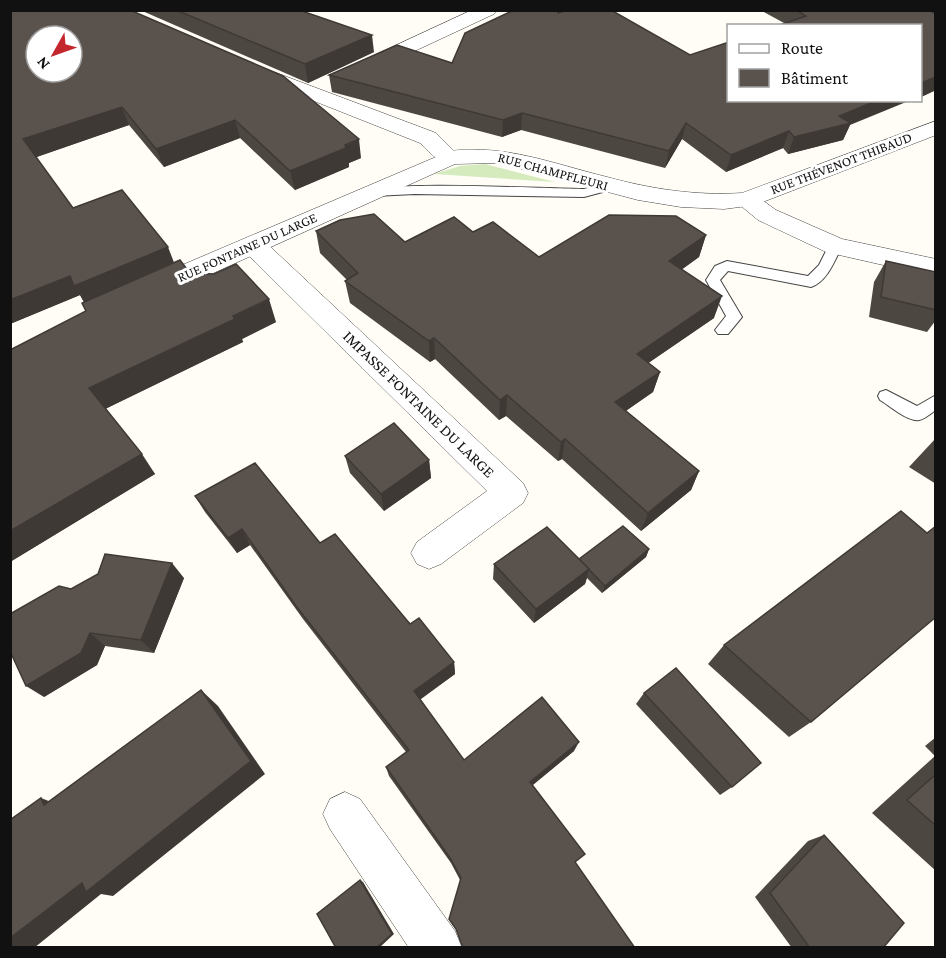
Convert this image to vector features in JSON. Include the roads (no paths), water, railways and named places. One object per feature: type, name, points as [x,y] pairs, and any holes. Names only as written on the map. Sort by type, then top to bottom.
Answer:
[{"type":"street","points":[[353,72],[480,12]]},
{"type":"street","points":[[239,64],[428,138],[450,158]]},
{"type":"street","points":[[309,93],[332,82]]},
{"type":"street","name":"RUE THÉVENOT THIBAUD","points":[[746,200],[936,127]]},
{"type":"street","name":"RUE CHAMPFLEURI","points":[[450,158],[471,154],[499,155],[609,186],[669,199],[717,203],[746,200]]},
{"type":"street","name":"RUE FONTAINE DU LARGE","points":[[129,299],[450,158]]},
{"type":"street","points":[[746,200],[767,215],[835,246],[936,268]]},
{"type":"street","name":"IMPASSE FONTAINE DU LARGE","points":[[253,245],[512,493],[429,553]]},
{"type":"street","points":[[345,814],[438,948]]},
{"type":"lane","points":[[374,192],[415,190],[584,193],[609,186]]},
{"type":"lane","points":[[723,330],[734,317],[713,280],[720,269],[727,266],[811,282],[825,267],[835,246]]},
{"type":"lane","points":[[886,396],[917,414],[936,401]]}]
